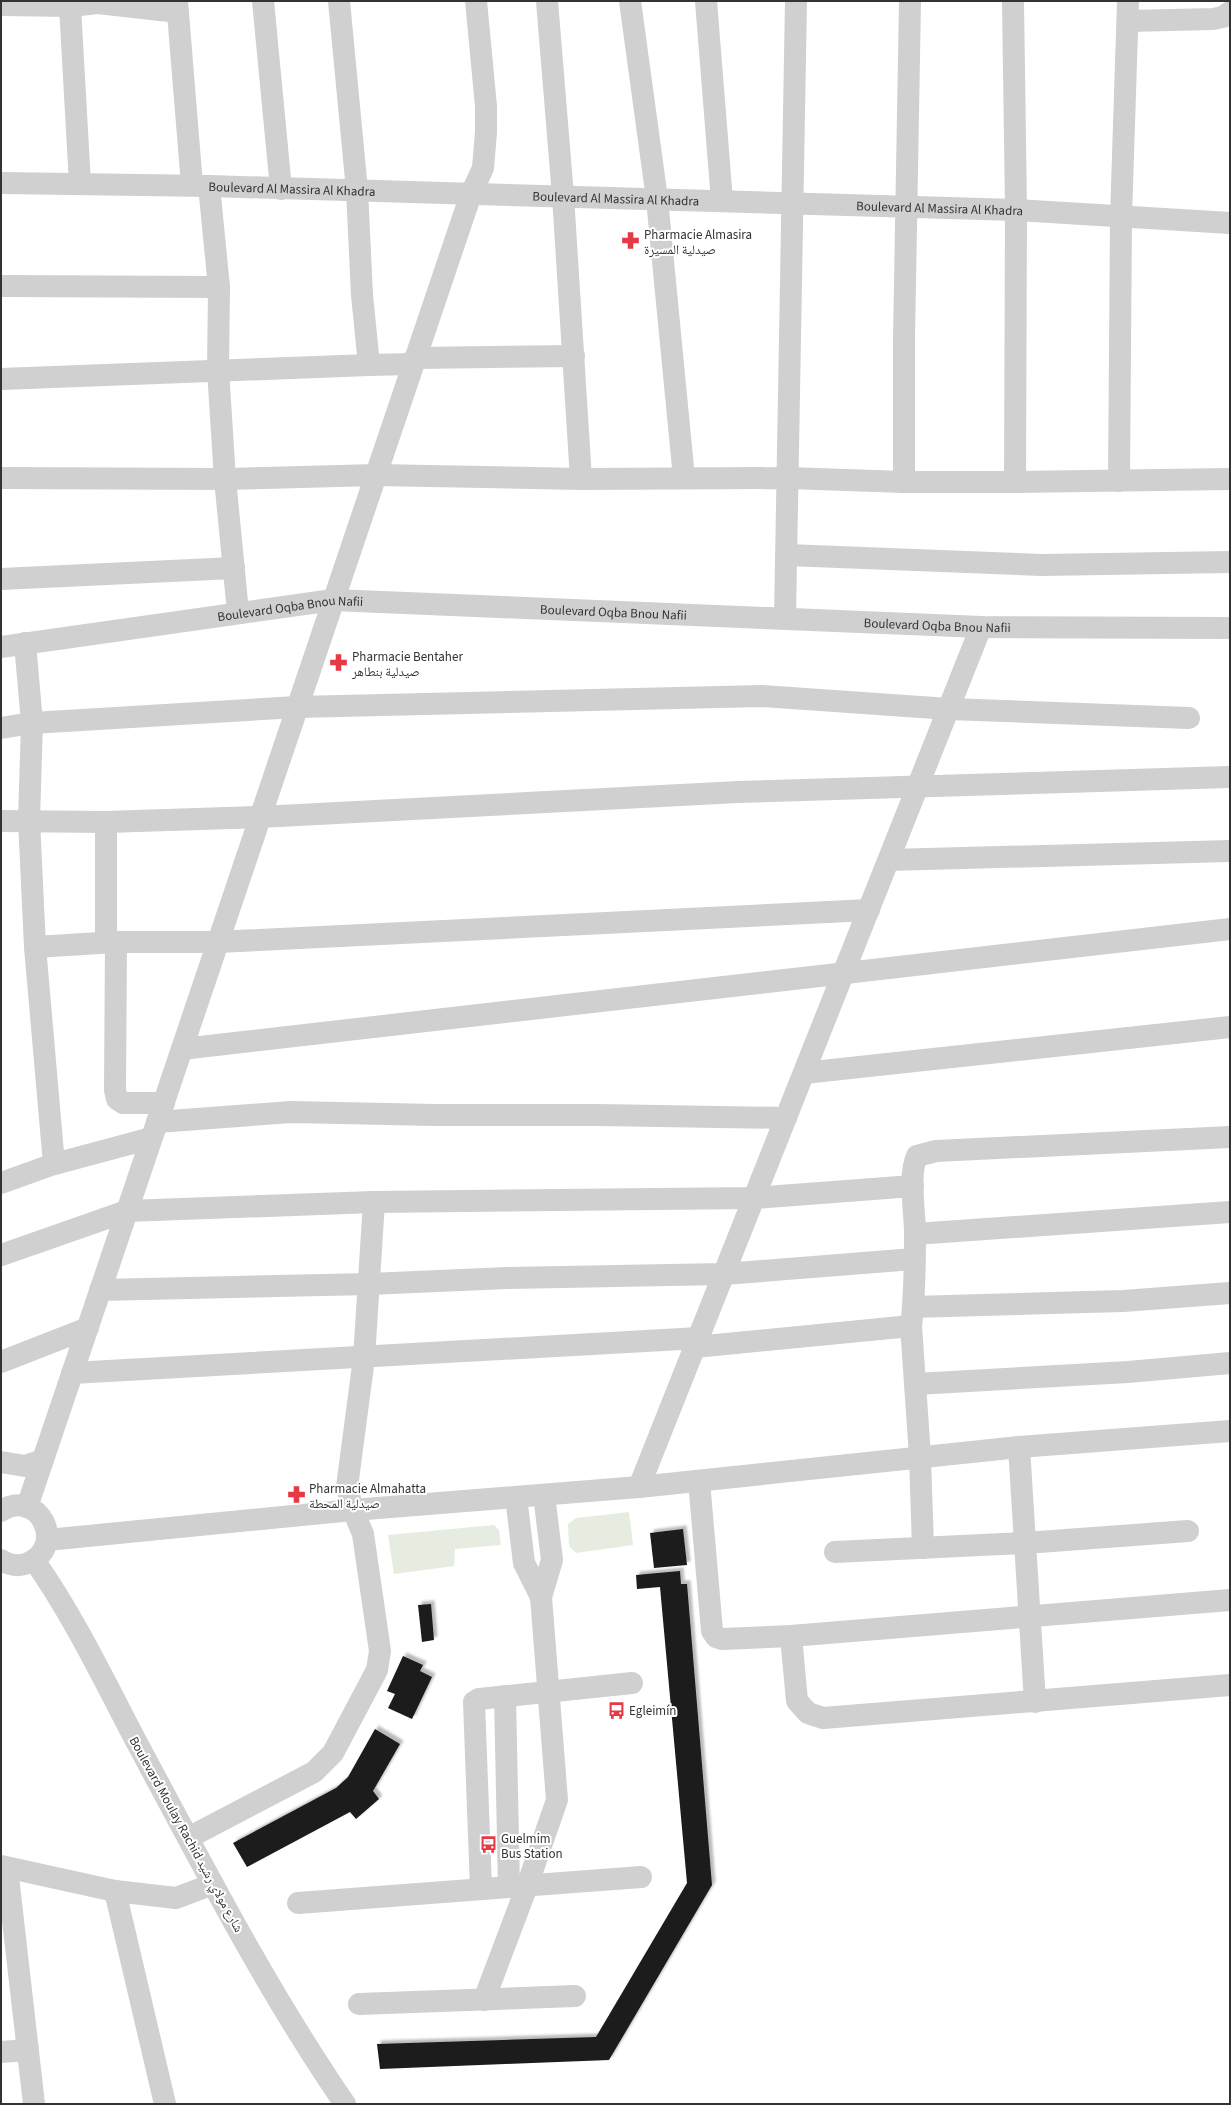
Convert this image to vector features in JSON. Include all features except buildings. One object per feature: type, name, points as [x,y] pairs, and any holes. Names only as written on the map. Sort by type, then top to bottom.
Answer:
[{"type":"street","points":[[263,1],[281,189]]},
{"type":"street","points":[[339,1],[357,190],[362,295],[369,365]]},
{"type":"street","points":[[27,1506],[414,361],[471,194],[483,168],[486,132],[486,106],[476,1]]},
{"type":"street","points":[[547,1],[563,196],[581,478]]},
{"type":"street","points":[[630,1],[657,199],[684,478]]},
{"type":"street","points":[[706,1],[722,201]]},
{"type":"street","points":[[785,618],[796,1]]},
{"type":"street","points":[[904,482],[906,207],[910,1]]},
{"type":"street","points":[[1013,1],[1016,210],[1015,482]]},
{"type":"street","points":[[5,4],[70,6],[98,2],[178,6],[200,185],[219,287],[218,370],[225,479],[238,612]]},
{"type":"street","points":[[70,6],[80,184]]},
{"type":"street","points":[[1119,481],[1121,217],[1128,11],[1212,19],[1223,17],[1230,12]]},
{"type":"street","name":"Boulevard Al Massira Al Khadra","points":[[1,184],[200,185],[281,189],[1016,210],[1230,223]]},
{"type":"street","points":[[1,286],[219,287]]},
{"type":"street","points":[[1,379],[369,365],[414,361],[574,356]]},
{"type":"street","points":[[1,478],[225,479],[376,475],[581,478],[788,478],[904,482],[1230,479]]},
{"type":"street","points":[[787,555],[1042,565],[1230,562]]},
{"type":"street","points":[[1,578],[234,568]]},
{"type":"street","name":"Boulevard Oqba Bnou Nafii","points":[[1,646],[333,600],[981,627],[1230,628]]},
{"type":"street","points":[[639,1488],[981,627]]},
{"type":"street","points":[[25,643],[32,723],[29,820],[35,947],[54,1164]]},
{"type":"street","points":[[1,728],[32,723],[297,707],[762,696],[949,709],[1189,718]]},
{"type":"street","points":[[1,821],[29,820],[106,822],[260,817],[630,797],[1230,777]]},
{"type":"street","points":[[106,822],[115,1090],[117,1099],[157,1121]]},
{"type":"street","points":[[889,860],[1230,851]]},
{"type":"street","points":[[35,947],[111,942],[218,942],[869,910]]},
{"type":"street","points":[[182,1049],[1230,930]]},
{"type":"street","points":[[804,1073],[1230,1027]]},
{"type":"street","points":[[2,1182],[54,1164],[157,1121],[291,1112],[435,1115],[598,1115],[786,1118]]},
{"type":"street","points":[[923,1548],[920,1456],[912,1317],[915,1234],[913,1168],[917,1156],[936,1151],[1230,1137]]},
{"type":"street","points":[[1,1255],[127,1211],[374,1202],[754,1198],[913,1186]]},
{"type":"street","points":[[188,1838],[314,1772],[333,1753],[377,1670],[380,1651],[363,1534],[353,1510],[347,1487],[364,1358],[374,1202]]},
{"type":"street","points":[[915,1234],[1230,1212]]},
{"type":"street","points":[[100,1290],[369,1284],[507,1278],[724,1274],[914,1259]]},
{"type":"street","points":[[72,1373],[697,1342],[912,1317],[1230,1293]]},
{"type":"street","points":[[1,1362],[88,1328]]},
{"type":"street","points":[[916,1384],[1128,1372],[1230,1363]]},
{"type":"street","points":[[47,1540],[353,1510],[639,1488],[920,1456],[1230,1431]]},
{"type":"street","points":[[1019,1447],[1035,1702]]},
{"type":"street","points":[[1,1462],[25,1466],[42,1460]]},
{"type":"street","points":[[699,1481],[712,1631],[716,1637],[722,1639],[791,1636],[1230,1600]]},
{"type":"street","points":[[484,2000],[518,1886],[556,1800],[541,1597],[552,1560],[544,1495]]},
{"type":"street","points":[[516,1497],[524,1563],[541,1597]]},
{"type":"street","points":[[2,1506],[27,1506],[36,1512],[43,1520],[47,1529],[47,1540],[42,1551],[34,1560],[24,1564],[3,1567]]},
{"type":"street","points":[[835,1552],[1025,1543],[1188,1532]]},
{"type":"street","name":"Boulevard Moulay Rachid شارع مولاي رشيد","points":[[34,1560],[66,1609],[213,1884],[296,2028],[345,2104]]},
{"type":"street","points":[[791,1636],[797,1701],[808,1713],[823,1718],[1230,1685]]},
{"type":"street","points":[[481,1889],[474,1704],[479,1699],[632,1683]]},
{"type":"street","points":[[505,1696],[518,1886]]},
{"type":"street","points":[[34,2104],[4,1867],[115,1890],[176,1898],[213,1884]]},
{"type":"street","points":[[298,1903],[641,1877]]},
{"type":"street","points":[[115,1890],[165,2104]]},
{"type":"street","points":[[359,2004],[575,1996]]},
{"type":"street","points":[[1,2052],[28,2050]]},
{"type":"shaded area","points":[[629,1512],[633,1545],[576,1553],[569,1546],[568,1524],[576,1518]]},
{"type":"shaded area","points":[[494,1525],[499,1530],[501,1545],[455,1549],[454,1566],[394,1574],[388,1535]]},
{"type":"place","name":"Pharmacie Almasira صيدلية المسيرة","points":[[631,241]]},
{"type":"place","name":"Pharmacie Bentaher صيدلية بنطاهر","points":[[339,663]]},
{"type":"place","name":"Pharmacie Almahatta صيدلية المحطة","points":[[296,1495]]},
{"type":"place","name":"Egleimín","points":[[616,1710]]},
{"type":"place","name":"Guelmim Bus Station","points":[[488,1845]]}]
